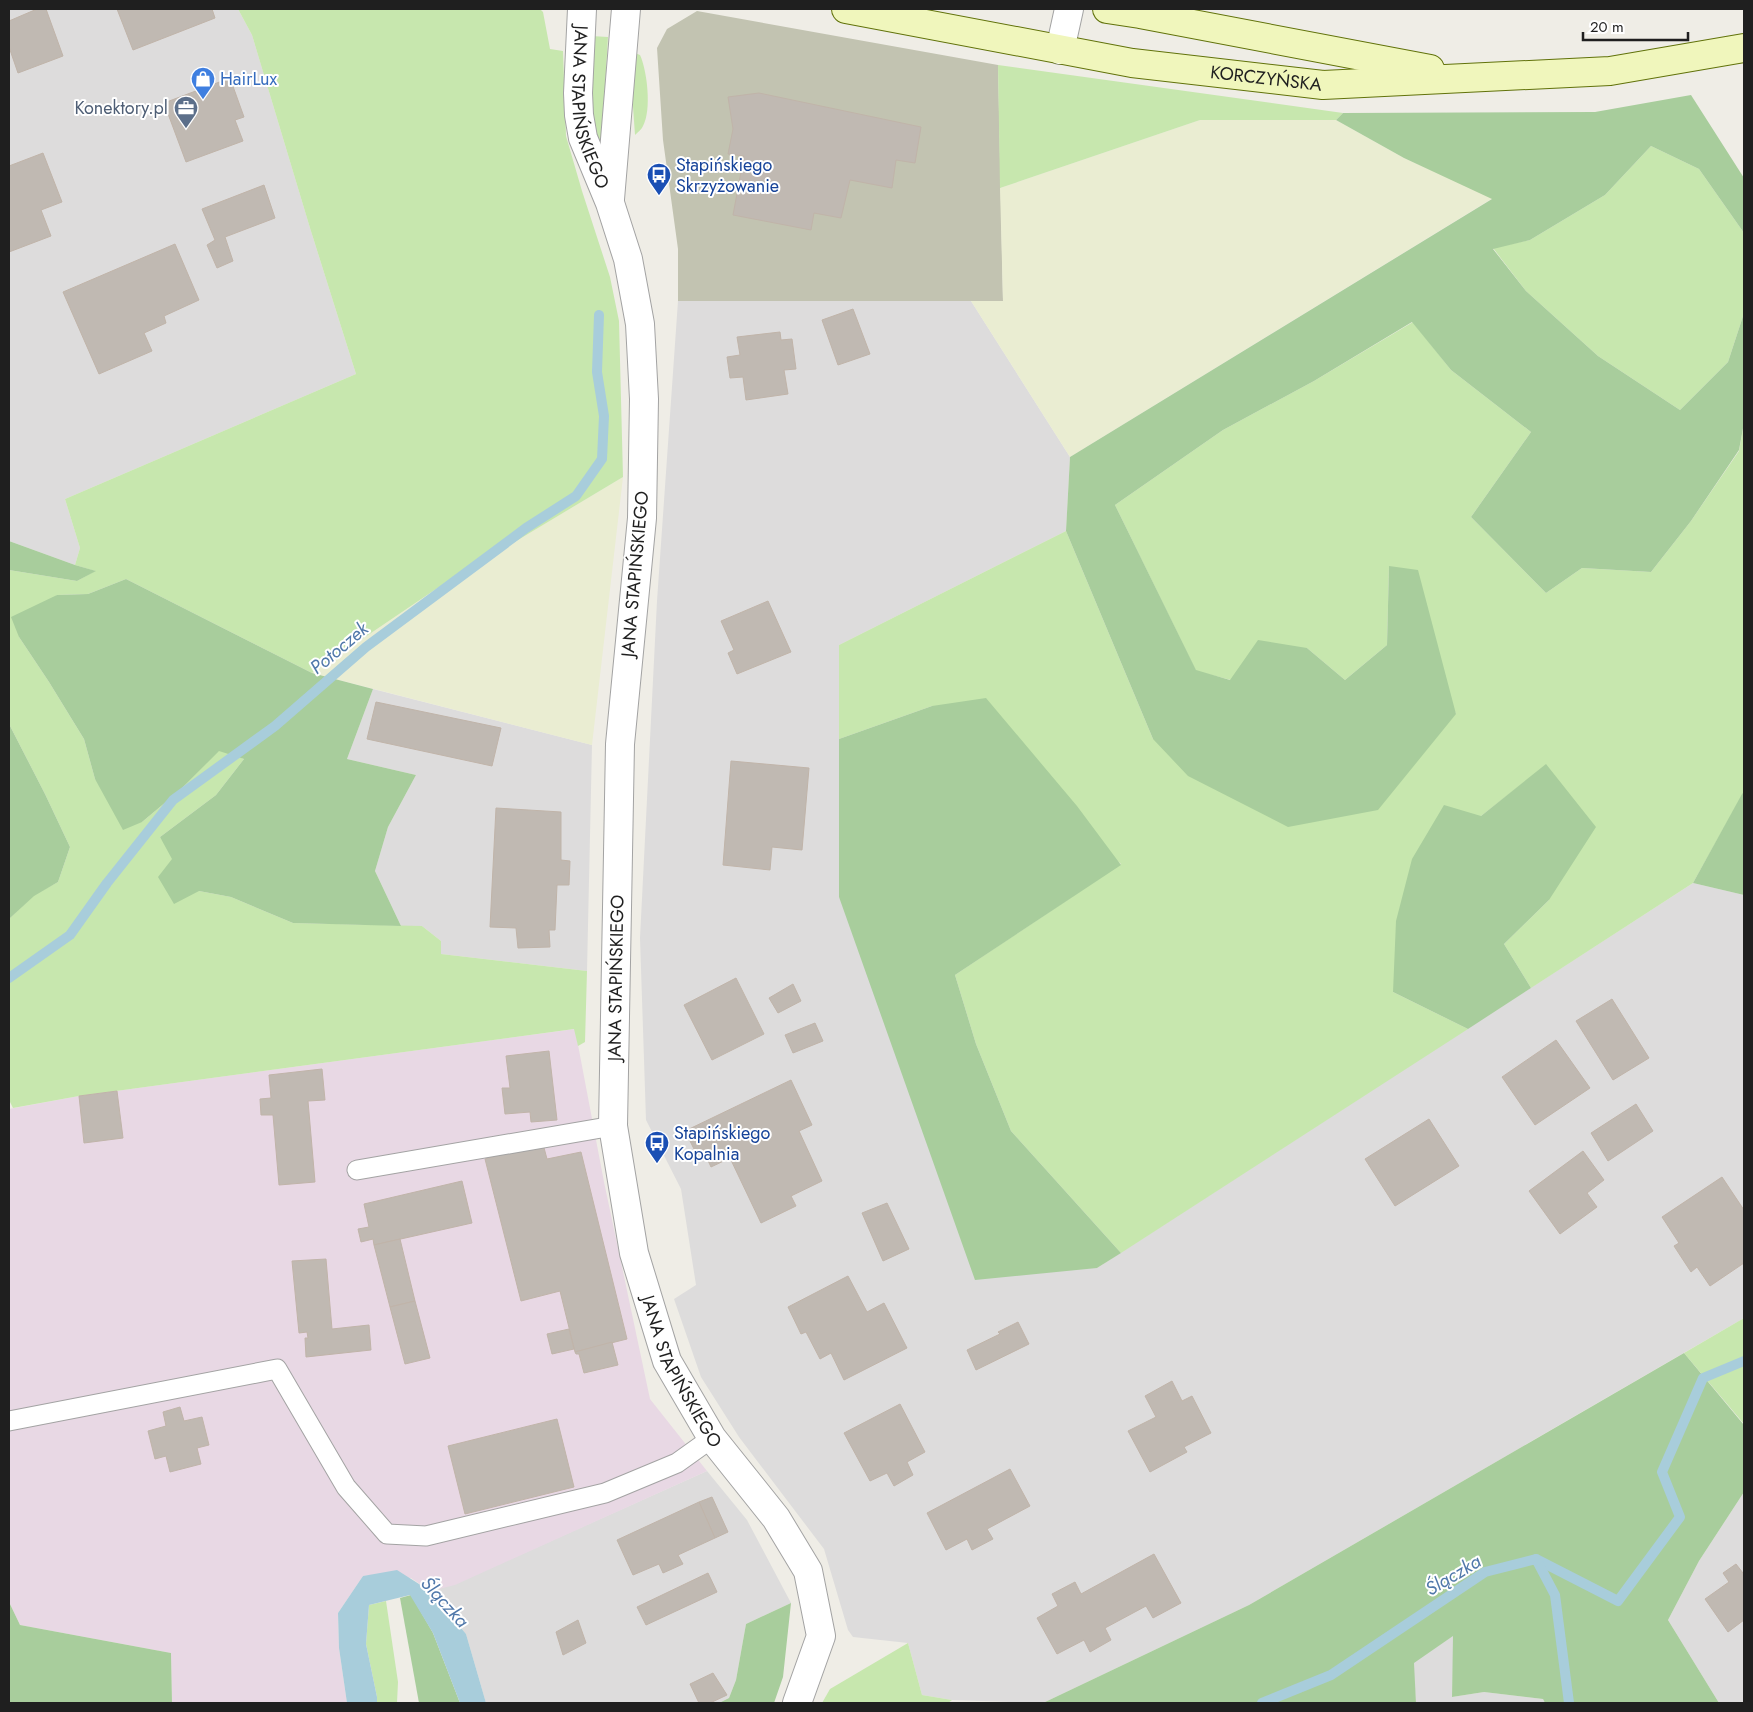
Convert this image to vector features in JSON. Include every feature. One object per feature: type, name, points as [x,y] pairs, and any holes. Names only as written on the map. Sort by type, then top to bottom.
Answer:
[{"type":"main road","name":"KORCZYŃSKA","points":[[846,9],[1132,63],[1324,85],[1610,71],[1744,48]]},
{"type":"main road","name":"KORCZYŃSKA","points":[[1107,9],[1473,78]]},
{"type":"street","name":"JANA STAPIŃSKIEGO","points":[[582,9],[578,92],[579,115],[583,138],[610,203],[628,259],[640,324],[644,399],[641,527],[620,744],[613,1126],[634,1253],[667,1361],[712,1438],[776,1518],[808,1571],[821,1636],[797,1703]]},
{"type":"street","name":"JANA STAPIŃSKIEGO","points":[[610,203],[626,9]]},
{"type":"street","points":[[1060,50],[1069,9]]},
{"type":"lane","points":[[357,1170],[613,1126]]},
{"type":"lane","points":[[9,1421],[277,1369],[346,1487],[387,1534],[426,1536],[605,1493],[677,1463],[712,1438]]},
{"type":"shaded area","points":[[9,9],[238,9],[252,35],[356,374],[65,499],[80,548],[75,565],[9,541]]},
{"type":"shaded area","points":[[697,11],[998,65],[1003,301],[678,301],[678,249],[663,140],[657,48],[667,29]]},
{"type":"shaded area","points":[[1200,120],[1336,120],[1404,158],[1493,198],[1070,457],[971,301],[1003,301],[1000,188]]},
{"type":"shaded area","points":[[678,301],[971,301],[1070,457],[1066,531],[839,645],[839,897],[1097,1268],[1693,883],[1744,895],[1744,1318],[1249,1605],[1043,1703],[952,1700],[922,1695],[908,1643],[853,1637],[848,1630],[824,1549],[739,1437],[701,1377],[674,1299],[696,1285],[681,1189],[646,1120],[640,938],[657,601]]},
{"type":"shaded area","points":[[623,477],[592,745],[312,673],[436,589]]},
{"type":"shaded area","points":[[373,689],[592,745],[587,971],[441,954],[441,941],[422,926],[401,926],[375,871],[388,827],[416,775],[347,759]]},
{"type":"shaded area","points":[[575,1029],[604,1182],[650,1399],[707,1471],[455,1585],[430,1591],[411,1578],[376,1575],[363,1576],[338,1613],[339,1648],[347,1703],[172,1703],[171,1653],[20,1625],[9,1602],[9,1109],[79,1096]]},
{"type":"shaded area","points":[[707,1471],[747,1520],[791,1603],[746,1624],[736,1680],[729,1698],[719,1703],[486,1703],[466,1634],[430,1591],[455,1584]]},
{"type":"shaded area","points":[[1744,1492],[1744,1701],[1741,1703],[1719,1703],[1668,1620],[1699,1561]]},
{"type":"shaded area","points":[[1454,1635],[1452,1697],[1484,1692],[1543,1699],[1545,1703],[1416,1703],[1413,1663]]},
{"type":"green space","points":[[238,9],[540,9],[543,12],[550,49],[563,51],[566,136],[610,277],[619,321],[623,477],[436,589],[312,673],[126,579],[88,594],[57,595],[19,637],[84,739],[95,779],[142,822],[179,791],[219,750],[244,759],[216,795],[160,837],[199,891],[231,897],[293,923],[422,926],[441,941],[441,954],[587,971],[585,1042],[578,1046],[574,1029],[79,1096],[13,1108],[9,1100],[9,919],[34,895],[58,882],[70,847],[9,724],[9,570],[77,581],[95,571],[75,565],[80,548],[65,499],[356,374],[252,35]]},
{"type":"green space","points":[[591,36],[608,37],[601,142],[594,142],[590,118]]},
{"type":"green space","points":[[635,53],[640,55],[643,62],[648,100],[646,119],[642,128],[635,135],[631,78]]},
{"type":"green space","points":[[998,65],[1343,113],[1336,120],[1200,120],[1000,188]]},
{"type":"green space","points":[[1691,95],[1744,178],[1744,233],[1699,169],[1651,146],[1605,195],[1530,240],[1493,249],[1526,291],[1598,356],[1680,410],[1728,362],[1744,313],[1744,423],[1739,450],[1691,521],[1651,572],[1582,568],[1546,593],[1471,517],[1531,432],[1451,370],[1412,322],[1314,381],[1223,430],[1115,505],[1196,670],[1230,680],[1258,640],[1307,648],[1345,680],[1387,645],[1389,566],[1418,570],[1456,714],[1378,810],[1288,827],[1188,776],[1153,739],[1066,531],[1070,457],[1492,199],[1404,158],[1336,120],[1343,113],[1595,112]]},
{"type":"green space","points":[[1651,146],[1699,169],[1744,233],[1744,313],[1728,362],[1680,410],[1598,356],[1526,291],[1493,248],[1530,240],[1605,195]]},
{"type":"green space","points":[[1413,322],[1451,370],[1531,432],[1471,517],[1546,593],[1582,568],[1651,572],[1691,521],[1739,451],[1744,423],[1744,792],[1693,883],[1531,988],[1504,944],[1549,900],[1546,765],[1481,816],[1393,992],[1468,1029],[1121,1253],[1011,1131],[976,1044],[955,975],[1121,864],[932,706],[839,739],[839,645],[1066,531],[1153,739],[1456,714],[1389,566],[1387,645],[1345,680],[1307,648],[1231,680],[1196,671],[1115,505],[1223,430],[1314,381]]},
{"type":"green space","points":[[9,541],[96,571],[77,581],[9,570]]},
{"type":"green space","points":[[126,579],[312,673],[373,689],[347,759],[416,775],[388,827],[375,871],[401,926],[293,923],[231,897],[199,891],[174,904],[158,877],[172,859],[160,837],[216,795],[244,759],[219,751],[179,791],[142,822],[123,830],[95,779],[84,739],[19,637],[11,617],[57,595],[88,594]]},
{"type":"green space","points":[[986,698],[1077,806],[1121,865],[955,975],[976,1044],[1011,1131],[1121,1253],[1097,1268],[975,1280],[839,897],[839,739],[932,706]]},
{"type":"green space","points":[[9,724],[70,847],[58,882],[34,896],[9,919]]},
{"type":"green space","points":[[1546,764],[1596,827],[1549,900],[1504,944],[1531,988],[1468,1029],[1393,992],[1396,921],[1412,859],[1444,805],[1481,816]]},
{"type":"green space","points":[[1744,792],[1744,895],[1693,883],[1742,794]]},
{"type":"green space","points":[[1744,1318],[1744,1424],[1684,1353]]},
{"type":"green space","points":[[1684,1353],[1744,1425],[1744,1492],[1699,1561],[1668,1620],[1719,1703],[1545,1703],[1543,1699],[1484,1692],[1452,1697],[1453,1636],[1414,1663],[1416,1703],[1043,1703],[1249,1605]]},
{"type":"green space","points":[[411,1595],[433,1633],[460,1703],[419,1703],[400,1598]]},
{"type":"green space","points":[[386,1601],[398,1682],[397,1703],[377,1703],[366,1644],[369,1605]]},
{"type":"green space","points":[[9,1602],[20,1625],[171,1653],[172,1703],[9,1703]]},
{"type":"green space","points":[[791,1603],[783,1677],[774,1703],[719,1703],[729,1698],[736,1680],[746,1624]]},
{"type":"green space","points":[[908,1643],[922,1695],[952,1700],[948,1703],[822,1703],[830,1689]]},
{"type":"water","points":[[397,1570],[430,1591],[466,1634],[486,1703],[460,1703],[433,1633],[410,1595],[369,1605],[366,1644],[377,1703],[347,1703],[339,1648],[338,1613],[363,1576]]},
{"type":"building","points":[[37,9],[46,9],[63,56],[18,73],[9,47],[9,21]]},
{"type":"building","points":[[117,9],[212,9],[215,18],[133,50]]},
{"type":"building","points":[[230,78],[244,117],[235,120],[243,141],[186,162],[164,103]]},
{"type":"building","points":[[759,93],[921,127],[915,163],[896,160],[892,188],[850,180],[841,218],[814,213],[811,230],[733,215],[744,156],[728,154],[733,129],[728,97]]},
{"type":"building","points":[[43,153],[62,202],[41,210],[51,236],[9,252],[9,166]]},
{"type":"building","points":[[264,185],[275,218],[225,237],[233,261],[217,268],[207,245],[215,240],[202,209]]},
{"type":"building","points":[[175,244],[199,300],[164,316],[166,323],[144,333],[152,351],[99,374],[63,292]]},
{"type":"building","points":[[853,309],[870,354],[838,365],[822,320]]},
{"type":"building","points":[[780,332],[781,340],[792,339],[796,369],[784,370],[788,394],[746,400],[743,377],[730,378],[727,357],[740,355],[737,337]]},
{"type":"building","points":[[768,601],[791,652],[737,674],[728,653],[734,650],[721,621]]},
{"type":"building","points":[[376,702],[501,728],[492,766],[367,739]]},
{"type":"building","points":[[731,761],[809,768],[802,850],[772,847],[770,870],[723,865]]},
{"type":"building","points":[[496,808],[561,812],[561,860],[570,861],[569,885],[557,885],[555,930],[549,930],[550,947],[518,948],[516,928],[490,927]]},
{"type":"building","points":[[736,978],[764,1034],[712,1060],[684,1005]]},
{"type":"building","points":[[793,984],[801,1001],[778,1013],[769,998]]},
{"type":"building","points":[[1612,999],[1649,1058],[1613,1080],[1576,1021]]},
{"type":"building","points":[[815,1023],[823,1041],[793,1053],[785,1035]]},
{"type":"building","points":[[1556,1040],[1590,1088],[1535,1125],[1502,1077]]},
{"type":"building","points":[[549,1051],[557,1120],[531,1122],[530,1112],[505,1114],[502,1088],[510,1088],[506,1056]]},
{"type":"building","points":[[322,1069],[325,1100],[308,1101],[315,1182],[279,1185],[273,1115],[261,1115],[260,1099],[271,1098],[269,1075]]},
{"type":"building","points":[[791,1080],[812,1125],[799,1131],[822,1181],[791,1196],[796,1206],[761,1223],[730,1158],[711,1167],[704,1152],[697,1155],[685,1131]]},
{"type":"building","points":[[117,1091],[123,1138],[84,1143],[79,1096]]},
{"type":"building","points":[[1636,1104],[1653,1131],[1608,1161],[1591,1133]]},
{"type":"building","points":[[1429,1119],[1459,1166],[1395,1206],[1365,1159]]},
{"type":"building","points":[[543,1144],[547,1159],[581,1152],[627,1339],[575,1352],[560,1291],[521,1301],[485,1159]]},
{"type":"building","points":[[1583,1151],[1604,1180],[1587,1193],[1597,1207],[1560,1234],[1529,1191]]},
{"type":"building","points":[[1722,1177],[1744,1210],[1744,1263],[1710,1286],[1697,1267],[1691,1272],[1674,1246],[1679,1243],[1662,1217]]},
{"type":"building","points":[[462,1181],[472,1223],[374,1245],[373,1239],[361,1242],[358,1229],[369,1227],[364,1204]]},
{"type":"building","points":[[887,1203],[909,1249],[883,1261],[862,1213]]},
{"type":"building","points":[[400,1239],[415,1301],[390,1307],[374,1245]]},
{"type":"building","points":[[326,1259],[332,1329],[369,1325],[371,1350],[306,1357],[305,1338],[308,1338],[307,1332],[299,1333],[292,1261]]},
{"type":"building","points":[[848,1276],[867,1312],[884,1303],[907,1348],[844,1380],[831,1353],[820,1359],[806,1332],[801,1334],[788,1307]]},
{"type":"building","points":[[415,1301],[430,1358],[405,1364],[390,1307]]},
{"type":"building","points":[[1018,1322],[1029,1344],[976,1370],[967,1350],[1000,1334],[998,1332]]},
{"type":"building","points":[[569,1329],[574,1349],[552,1354],[547,1334]]},
{"type":"building","points":[[612,1342],[618,1365],[584,1373],[579,1354],[575,1352]]},
{"type":"building","points":[[1172,1381],[1182,1401],[1192,1396],[1211,1433],[1184,1447],[1187,1452],[1150,1472],[1128,1431],[1156,1417],[1145,1396]]},
{"type":"building","points":[[900,1404],[925,1452],[907,1462],[913,1475],[894,1486],[887,1473],[870,1481],[844,1433]]},
{"type":"building","points":[[180,1407],[184,1421],[202,1417],[209,1445],[197,1448],[201,1464],[170,1472],[166,1456],[155,1459],[148,1431],[166,1426],[163,1412]]},
{"type":"building","points":[[557,1419],[574,1487],[465,1514],[448,1446]]},
{"type":"building","points":[[1010,1469],[1030,1506],[987,1529],[993,1539],[972,1550],[967,1539],[946,1550],[927,1513]]},
{"type":"building","points":[[712,1497],[728,1532],[715,1538],[699,1502]]},
{"type":"building","points":[[699,1502],[715,1538],[678,1555],[683,1564],[663,1573],[659,1564],[633,1575],[617,1540]]},
{"type":"building","points":[[1154,1554],[1181,1603],[1153,1618],[1146,1606],[1105,1628],[1111,1640],[1090,1652],[1084,1640],[1057,1654],[1037,1618],[1058,1606],[1052,1594],[1075,1582],[1081,1594]]},
{"type":"building","points":[[1736,1564],[1744,1572],[1744,1620],[1728,1632],[1705,1599],[1729,1582],[1723,1573]]},
{"type":"building","points":[[708,1573],[717,1592],[646,1625],[637,1607]]},
{"type":"building","points":[[578,1620],[586,1643],[563,1655],[556,1632]]},
{"type":"building","points":[[713,1673],[727,1695],[710,1703],[699,1703],[690,1684]]},
{"type":"waterway","name":"Potoczek","points":[[9,978],[70,935],[107,883],[173,800],[275,726],[366,647],[526,528],[576,496],[602,459],[604,416],[597,372],[599,315]]},
{"type":"waterway","points":[[1536,1559],[1618,1601],[1680,1517],[1662,1472],[1703,1378],[1744,1361]]},
{"type":"waterway","name":"Ślączka","points":[[1262,1703],[1331,1675],[1485,1572],[1536,1559],[1555,1595],[1569,1703]]},
{"type":"place","name":"HairLux","points":[[203,100]]},
{"type":"place","name":"Konektory.pl","points":[[186,129]]},
{"type":"place","name":"Stapińskiego Skrzyżowanie","points":[[659,196]]},
{"type":"place","name":"Stapińskiego Kopalnia","points":[[657,1164]]}]
